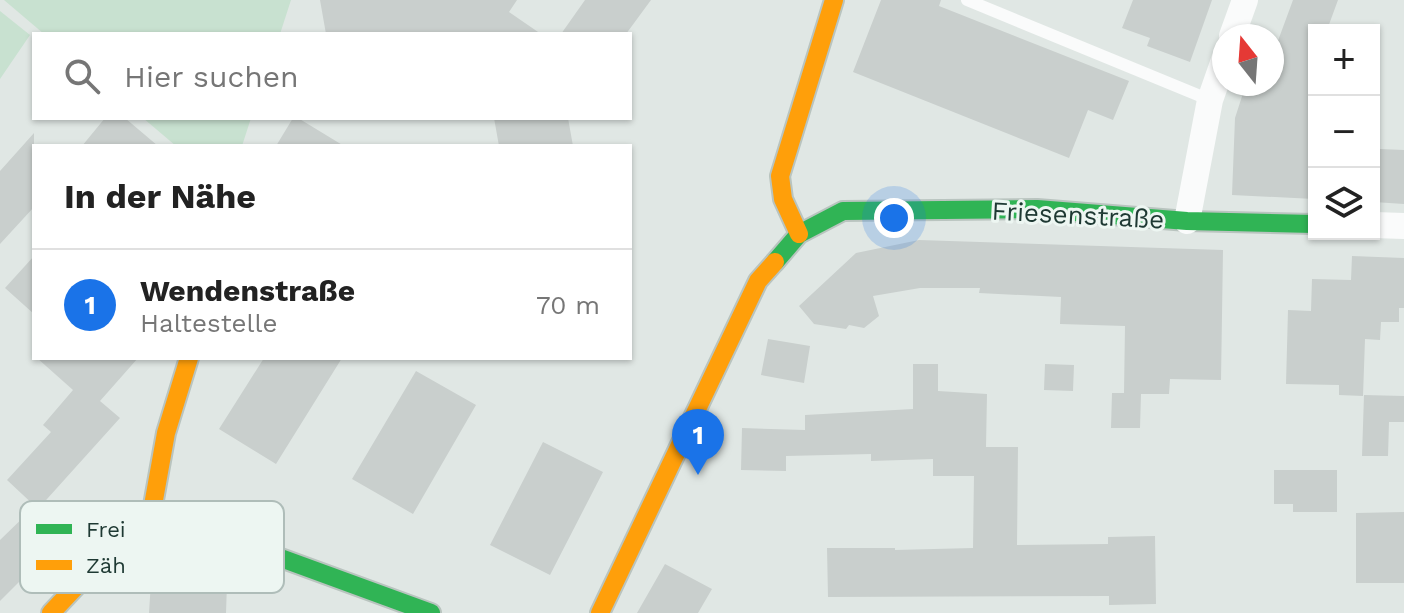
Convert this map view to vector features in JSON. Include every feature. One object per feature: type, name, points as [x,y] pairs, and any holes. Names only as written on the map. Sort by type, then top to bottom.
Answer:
[{"type":"street","points":[[600,613],[758,281],[799,234],[783,199],[780,176],[834,0]]},
{"type":"street","points":[[1236,24],[1245,0]]},
{"type":"street","points":[[1187,221],[1212,94]]},
{"type":"street","name":"Friesenstraße","points":[[799,234],[843,211],[1037,209],[1187,221],[1308,224]]},
{"type":"street","points":[[1380,225],[1404,226]]},
{"type":"street","points":[[154,501],[166,433],[188,360]]},
{"type":"street","points":[[284,559],[431,613]]},
{"type":"street","points":[[51,613],[70,593]]},
{"type":"lane","points":[[967,0],[1210,100]]},
{"type":"green space","points":[[4,0],[291,0],[281,32],[42,32]]},
{"type":"green space","points":[[0,11],[30,35],[0,79]]},
{"type":"green space","points":[[145,120],[250,120],[243,144],[174,144]]},
{"type":"building","points":[[320,0],[517,0],[509,12],[538,32],[326,32]]},
{"type":"building","points":[[585,0],[651,0],[627,32],[562,32]]},
{"type":"building","points":[[881,0],[941,0],[939,6],[1129,81],[1113,120],[1088,110],[1069,158],[853,72]]},
{"type":"building","points":[[1133,0],[1212,0],[1190,62],[1147,46],[1150,38],[1122,28]]},
{"type":"building","points":[[1293,0],[1338,0],[1329,24],[1308,24],[1308,199],[1232,195],[1235,118],[1242,96],[1284,96],[1284,24]]},
{"type":"building","points":[[103,120],[127,120],[156,144],[84,144]]},
{"type":"building","points":[[292,120],[301,120],[341,144],[277,144]]},
{"type":"building","points":[[494,120],[568,120],[573,144],[499,144]]},
{"type":"building","points":[[34,133],[32,209],[0,244],[0,171]]},
{"type":"building","points":[[1380,149],[1404,150],[1404,204],[1380,202]]},
{"type":"building","points":[[919,240],[1223,250],[1221,380],[1170,379],[1169,394],[1141,394],[1140,428],[1111,428],[1112,393],[1124,393],[1125,326],[1060,324],[1061,297],[979,293],[980,288],[920,288],[873,296],[879,316],[864,328],[849,325],[846,329],[814,324],[799,306],[856,253]]},
{"type":"building","points":[[1352,256],[1404,258],[1404,308],[1399,308],[1399,322],[1381,322],[1380,340],[1365,339],[1363,396],[1339,395],[1339,385],[1286,384],[1288,310],[1311,311],[1312,279],[1351,280]]},
{"type":"building","points":[[32,258],[32,312],[5,288]]},
{"type":"building","points":[[768,339],[810,346],[804,383],[761,375]]},
{"type":"building","points":[[39,360],[136,360],[100,401],[120,418],[45,501],[29,501],[7,480],[51,432],[43,425],[73,390]]},
{"type":"building","points":[[263,360],[341,360],[276,464],[219,429]]},
{"type":"building","points":[[913,364],[938,364],[938,391],[987,394],[986,447],[1018,447],[1017,545],[1108,544],[1108,537],[1155,536],[1156,604],[1109,605],[1109,596],[828,597],[827,548],[973,548],[974,476],[933,476],[933,459],[871,461],[871,454],[786,456],[786,471],[741,470],[742,428],[805,430],[805,415],[913,409]]},
{"type":"building","points":[[1045,364],[1074,365],[1073,391],[1044,390]]},
{"type":"building","points":[[416,371],[476,405],[413,514],[352,479]]},
{"type":"building","points":[[1364,395],[1404,396],[1404,422],[1389,422],[1388,456],[1362,456]]},
{"type":"building","points":[[543,442],[603,472],[550,575],[490,545]]},
{"type":"building","points":[[1274,470],[1337,470],[1337,512],[1293,512],[1293,504],[1274,504]]},
{"type":"building","points":[[1404,512],[1404,583],[1356,583],[1356,513]]},
{"type":"building","points":[[20,521],[20,581],[0,601],[0,540]]},
{"type":"building","points":[[665,564],[712,589],[698,613],[637,613]]},
{"type":"building","points":[[150,593],[227,593],[226,613],[149,613]]},
{"type":"traffic: fast","points":[[775,262],[799,234],[843,211],[1037,209],[1187,221],[1308,224]]},
{"type":"traffic: fast","points":[[284,559],[431,613]]},
{"type":"traffic: slow","points":[[799,234],[783,199],[780,176],[834,0]]},
{"type":"traffic: slow","points":[[600,613],[758,281],[775,262]]},
{"type":"traffic: slow","points":[[154,501],[166,433],[188,360]]},
{"type":"traffic: slow","points":[[51,613],[70,593]]},
{"type":"place","name":"Wendenstraße","points":[[698,475]]}]
